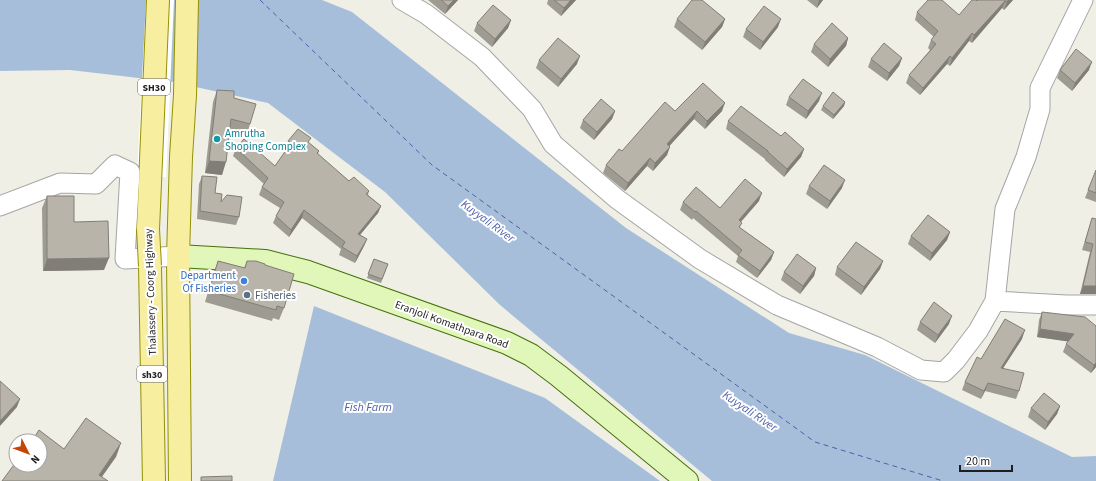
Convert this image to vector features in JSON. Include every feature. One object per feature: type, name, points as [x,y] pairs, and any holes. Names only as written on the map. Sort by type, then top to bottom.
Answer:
[{"type":"main road","name":"Thalassery - Coorg Highway","points":[[154,481],[148,229],[149,174],[158,0]]},
{"type":"main road","name":"SH30","points":[[180,481],[178,256],[181,157],[185,95],[187,0]]},
{"type":"main road","name":"Eranjoli Komathpara Road","points":[[178,256],[266,261],[308,272],[507,343],[531,355],[559,376],[687,481]]},
{"type":"street","points":[[402,0],[426,14],[482,57],[532,109],[553,144],[617,199],[700,259],[777,305],[877,348],[921,370],[944,372],[956,360],[978,331],[996,301],[1005,209],[1026,157],[1040,109],[1040,88],[1081,1]]},
{"type":"street","points":[[0,206],[60,183],[96,184],[115,166],[130,172],[125,259],[178,256]]},
{"type":"street","points":[[996,301],[1096,305]]},
{"type":"water","name":"Kuyyali River","points":[[0,0],[322,0],[352,12],[626,228],[789,333],[865,355],[1072,457],[1096,456],[1096,481],[712,481],[500,305],[385,192],[268,103],[173,82],[70,70],[0,71]]},
{"type":"water","name":"Fish Farm","points":[[314,306],[545,398],[660,481],[273,481]]},
{"type":"pier","points":[[146,0],[174,0],[166,177],[137,176]]},
{"type":"building","points":[[441,0],[454,0],[448,6]]},
{"type":"building","points":[[554,0],[571,0],[564,8]]},
{"type":"building","points":[[692,0],[702,0],[725,19],[705,42],[677,19]]},
{"type":"building","points":[[928,0],[942,0],[959,15],[972,0],[1009,0],[1007,2],[1005,1],[974,35],[972,33],[952,58],[950,56],[923,88],[909,75],[936,44],[931,40],[938,31],[917,12]]},
{"type":"building","points":[[493,5],[511,20],[495,39],[477,23]]},
{"type":"building","points":[[764,6],[781,19],[763,42],[746,29]]},
{"type":"building","points":[[832,23],[848,38],[830,59],[814,44]]},
{"type":"building","points":[[558,38],[580,56],[561,79],[539,60]]},
{"type":"building","points":[[884,43],[902,58],[889,73],[871,59]]},
{"type":"building","points":[[1076,49],[1092,62],[1075,83],[1060,70]]},
{"type":"building","points":[[803,79],[822,93],[808,111],[789,97]]},
{"type":"building","points":[[703,83],[725,103],[707,121],[697,111],[667,144],[670,147],[655,163],[650,158],[628,183],[606,165],[619,149],[622,151],[665,102],[675,111]]},
{"type":"building","points":[[217,90],[234,91],[234,98],[256,104],[250,124],[231,119],[226,162],[209,161]]},
{"type":"building","points":[[833,92],[845,102],[834,115],[823,106]]},
{"type":"building","points":[[601,99],[615,111],[597,132],[583,120]]},
{"type":"building","points":[[741,106],[781,136],[785,132],[804,149],[787,169],[768,151],[728,121]]},
{"type":"building","points":[[298,129],[311,138],[308,142],[319,151],[317,153],[349,181],[354,177],[369,191],[366,194],[381,206],[358,234],[367,239],[357,256],[342,247],[345,242],[304,210],[291,230],[276,216],[284,202],[262,187],[268,178],[236,148],[244,139],[275,166],[291,143],[288,141]]},
{"type":"building","points":[[824,165],[845,180],[830,201],[809,186]]},
{"type":"building","points":[[1096,170],[1096,193],[1088,190]]},
{"type":"building","points":[[202,176],[217,177],[215,193],[222,194],[221,202],[227,195],[242,197],[239,217],[200,211]]},
{"type":"building","points":[[745,179],[762,193],[739,220],[742,223],[739,227],[774,252],[760,271],[738,255],[742,250],[696,211],[695,212],[683,202],[696,187],[720,208]]},
{"type":"building","points":[[47,196],[74,196],[74,222],[108,221],[109,258],[47,259]]},
{"type":"building","points":[[928,215],[950,232],[932,253],[911,236]]},
{"type":"building","points":[[1092,218],[1096,219],[1096,286],[1083,286],[1093,244],[1085,242]]},
{"type":"building","points":[[856,242],[883,261],[864,287],[837,267]]},
{"type":"building","points":[[797,254],[816,268],[803,286],[784,272]]},
{"type":"building","points":[[374,259],[388,264],[382,279],[368,274]]},
{"type":"building","name":"Fisheries","points":[[218,261],[245,268],[247,261],[256,261],[294,274],[284,308],[277,306],[276,310],[209,291]]},
{"type":"building","points":[[934,302],[952,316],[938,335],[920,322]]},
{"type":"building","points":[[1042,312],[1085,317],[1096,326],[1096,363],[1094,365],[1066,344],[1074,334],[1040,329]]},
{"type":"building","points":[[1005,319],[1025,330],[1001,368],[1024,373],[1019,391],[988,383],[984,391],[965,382],[977,357],[981,359]]},
{"type":"building","points":[[0,381],[20,399],[0,421]]},
{"type":"building","points":[[1044,393],[1060,406],[1048,422],[1031,408]]},
{"type":"building","points":[[86,418],[121,443],[99,475],[108,481],[2,481],[8,473],[48,473],[48,437],[64,449]]},
{"type":"building","points":[[232,476],[232,481],[201,481],[201,477]]},
{"type":"ferry route","points":[[260,0],[432,165],[815,442],[943,481]]},
{"type":"place","name":"Amrutha Shoping Complex","points":[[217,139]]},
{"type":"place","name":"Department Of Fisheries","points":[[244,281]]},
{"type":"place","name":"Fisheries","points":[[247,295]]}]
